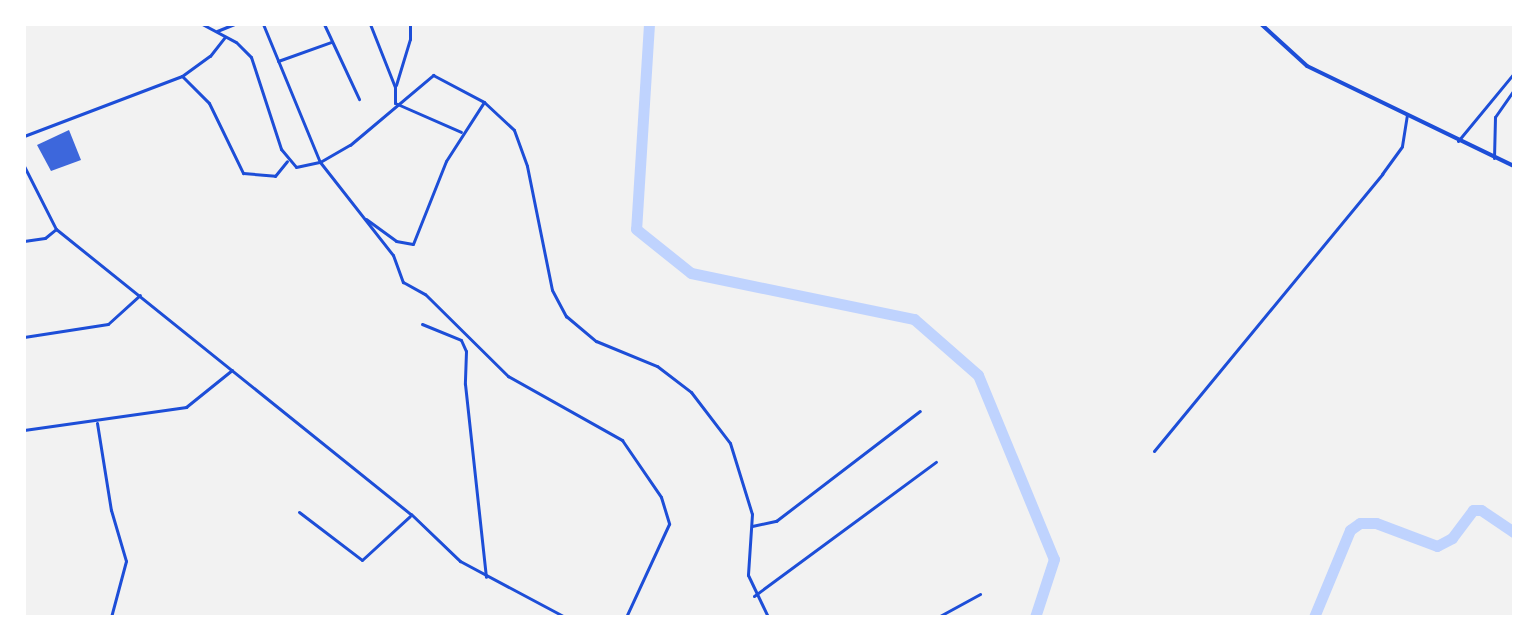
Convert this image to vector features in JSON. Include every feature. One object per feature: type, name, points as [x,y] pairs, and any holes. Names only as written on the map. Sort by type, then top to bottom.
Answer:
[{"type":"main road","points":[[1261,24],[1307,66],[1514,166]]},
{"type":"street","points":[[202,24],[226,36],[255,66],[287,161]]},
{"type":"street","points":[[217,31],[234,24]]},
{"type":"street","points":[[263,24],[320,162],[393,255],[403,282],[425,294],[508,376],[622,440],[661,497],[669,524],[626,617]]},
{"type":"street","points":[[324,24],[359,99]]},
{"type":"street","points":[[370,24],[395,87]]},
{"type":"street","points":[[395,103],[395,87],[410,39],[410,24]]},
{"type":"street","points":[[24,136],[182,76],[210,56],[226,36]]},
{"type":"street","points":[[278,61],[332,42]]},
{"type":"street","points":[[1458,141],[1514,73]]},
{"type":"street","points":[[287,161],[305,168],[320,162],[366,134],[395,103],[433,75],[484,102],[514,130],[522,146],[552,290],[566,316],[596,341],[657,366],[691,392],[735,454],[752,526],[747,565],[754,596],[768,617]]},
{"type":"street","points":[[182,76],[209,103],[243,173],[275,176],[287,161]]},
{"type":"street","points":[[1494,158],[1495,117],[1514,90]]},
{"type":"street","points":[[363,217],[396,241],[413,244],[461,132],[484,102]]},
{"type":"street","points":[[395,103],[461,132]]},
{"type":"street","points":[[1154,451],[1382,174],[1402,146],[1407,115]]},
{"type":"street","points":[[24,166],[56,229],[411,514],[460,561],[565,617]]},
{"type":"street","points":[[24,241],[56,229]]},
{"type":"street","points":[[24,337],[108,324],[140,295]]},
{"type":"street","points":[[422,324],[461,340],[466,351],[465,384],[486,577]]},
{"type":"street","points":[[24,430],[193,405],[232,370]]},
{"type":"street","points":[[752,526],[776,521],[920,411]]},
{"type":"street","points":[[97,421],[109,503],[126,561],[111,617]]},
{"type":"street","points":[[754,596],[936,462]]},
{"type":"street","points":[[299,512],[362,560],[411,514]]},
{"type":"street","points":[[938,617],[980,594]]},
{"type":"street","points":[[552,617],[557,613]]},
{"type":"building","points":[[69,130],[81,160],[51,171],[37,145]]},
{"type":"waterway","points":[[649,24],[636,229],[691,273],[914,319],[978,375],[1054,559],[1035,617]]},
{"type":"waterway","points":[[1314,617],[1350,530],[1360,523],[1376,523],[1437,546],[1452,538],[1473,510],[1481,510],[1514,532]]}]
